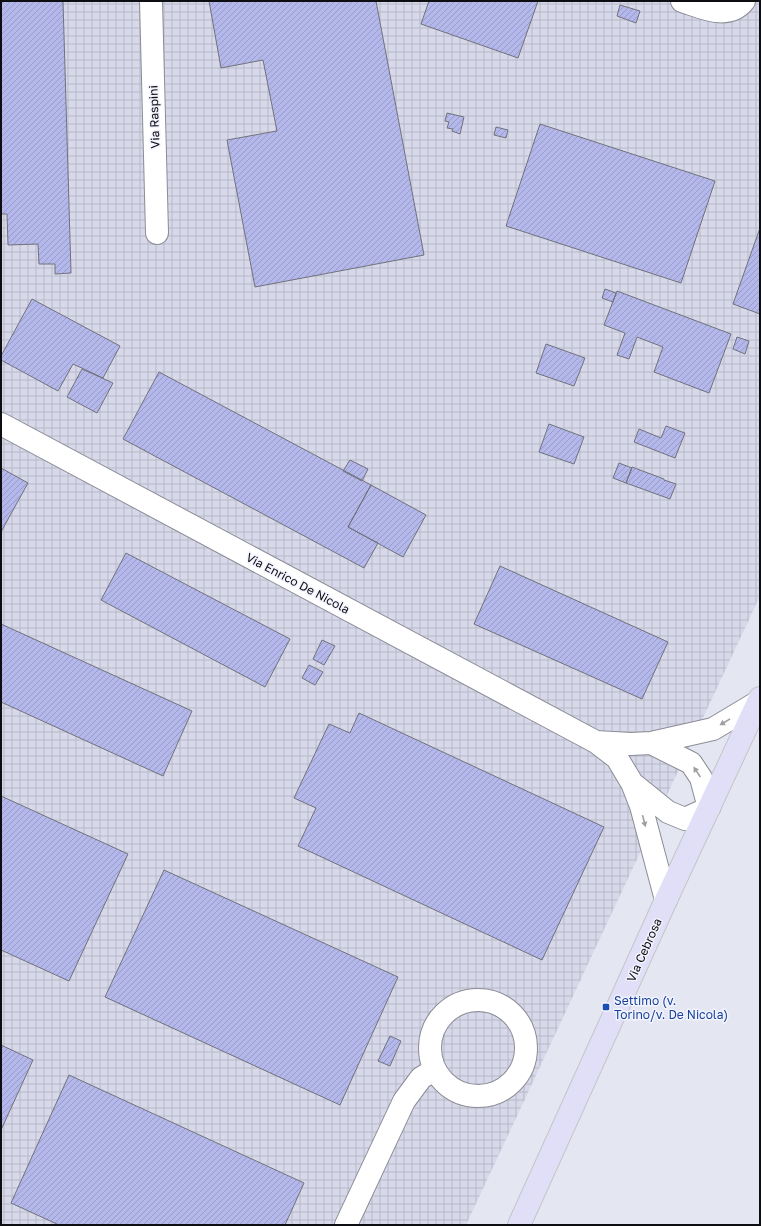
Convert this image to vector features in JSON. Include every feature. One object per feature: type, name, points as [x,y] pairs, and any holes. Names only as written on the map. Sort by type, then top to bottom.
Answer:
[{"type":"main road","name":"Via Cebrosa","points":[[519,1225],[666,900],[759,700]]},
{"type":"street","name":"Via Raspini","points":[[151,1],[157,233]]},
{"type":"street","points":[[682,1],[715,12],[728,12],[741,5],[744,1]]},
{"type":"street","name":"Via Enrico De Nicola","points":[[1,424],[596,742],[617,758],[632,784],[641,806],[666,900]]},
{"type":"street","name":"Via Enrico De Nicola","points":[[596,742],[631,744],[651,743],[713,729],[759,700]]},
{"type":"street","name":"Via Enrico De Nicola","points":[[632,784],[668,812],[685,819],[709,808],[701,778],[691,763],[651,743]]},
{"type":"street","points":[[484,999],[498,1003],[510,1011],[520,1022],[526,1037],[527,1053],[523,1068],[514,1081],[502,1090],[487,1096],[471,1096],[456,1091],[444,1082],[434,1070],[430,1055],[430,1041],[434,1026],[443,1014],[454,1005],[469,1000],[484,999]]},
{"type":"street","points":[[346,1225],[404,1101],[421,1078],[434,1070]]},
{"type":"shaded area","points":[[1,1],[760,1],[760,596],[466,1225],[1,1225]]},
{"type":"building","points":[[1,1],[63,1],[71,273],[55,274],[55,264],[39,264],[38,244],[8,245],[7,214],[1,214]]},
{"type":"building","points":[[209,1],[376,1],[424,255],[255,287],[227,140],[277,131],[263,60],[221,68]]},
{"type":"building","points":[[429,1],[538,1],[518,58],[421,24]]},
{"type":"building","points":[[620,5],[640,11],[636,23],[617,16]]},
{"type":"building","points":[[447,113],[464,117],[460,134],[452,131],[453,129],[447,128],[449,122],[445,121]]},
{"type":"building","points":[[540,124],[715,181],[681,283],[506,226]]},
{"type":"building","points":[[496,127],[508,130],[506,138],[494,135]]},
{"type":"building","points":[[760,228],[760,314],[733,304]]},
{"type":"building","points":[[605,289],[616,293],[613,302],[602,298]]},
{"type":"building","points":[[617,291],[731,334],[709,393],[654,372],[663,347],[637,337],[629,359],[617,355],[625,333],[604,325]]},
{"type":"building","points":[[32,299],[120,346],[103,378],[73,364],[58,391],[1,360],[1,356]]},
{"type":"building","points":[[737,337],[749,341],[745,354],[733,349]]},
{"type":"building","points":[[546,344],[585,358],[574,386],[536,373]]},
{"type":"building","points":[[82,369],[113,383],[97,413],[67,397]]},
{"type":"building","points":[[159,372],[371,485],[348,527],[378,543],[364,568],[123,439]]},
{"type":"building","points":[[549,424],[584,437],[574,464],[539,452]]},
{"type":"building","points":[[666,426],[685,433],[675,458],[634,442],[639,429],[661,438]]},
{"type":"building","points":[[350,460],[368,469],[362,481],[343,471]]},
{"type":"building","points":[[619,463],[632,468],[626,483],[613,478]]},
{"type":"building","points":[[632,467],[676,484],[670,499],[626,483]]},
{"type":"building","points":[[1,468],[28,483],[1,532]]},
{"type":"building","points":[[371,485],[426,515],[403,557],[348,527]]},
{"type":"building","points":[[126,553],[290,639],[265,687],[101,600]]},
{"type":"building","points":[[500,566],[668,642],[642,699],[474,624]]},
{"type":"building","points":[[1,624],[192,711],[163,776],[1,702]]},
{"type":"building","points":[[322,640],[335,646],[324,665],[313,659]]},
{"type":"building","points":[[309,665],[323,672],[315,685],[302,678]]},
{"type":"building","points":[[359,713],[604,827],[542,960],[298,846],[316,808],[294,798],[329,724],[350,733]]},
{"type":"building","points":[[1,796],[128,854],[69,981],[1,950]]},
{"type":"building","points":[[164,870],[398,977],[340,1105],[105,997]]},
{"type":"building","points":[[390,1036],[401,1041],[390,1066],[378,1061]]},
{"type":"building","points":[[1,1045],[33,1060],[1,1130]]},
{"type":"building","points":[[69,1075],[304,1183],[285,1225],[59,1225],[11,1203]]},
{"type":"place","name":"Settimo (v. Torino/v. De Nicola)","points":[[606,1007]]}]
